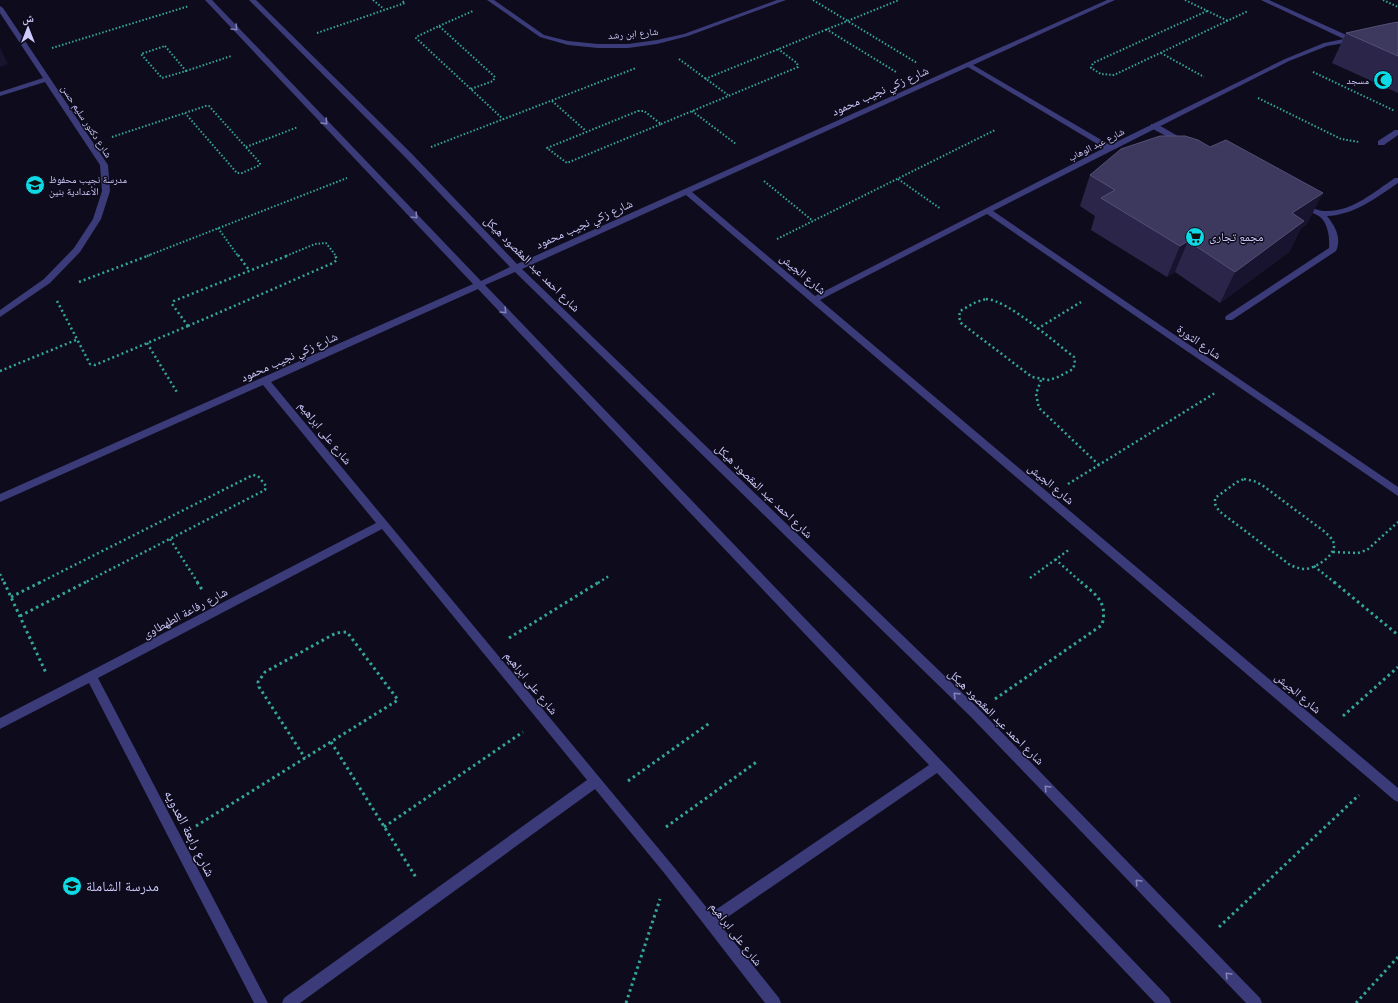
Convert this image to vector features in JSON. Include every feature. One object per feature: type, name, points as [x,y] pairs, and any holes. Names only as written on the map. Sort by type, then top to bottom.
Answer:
[{"type":"street","points":[[208,0],[1164,1003]]},
{"type":"street","name":"شارع احمد عبد المقصود هيكل","points":[[252,0],[408,155],[516,268],[975,713],[1255,1003]]},
{"type":"street","name":"شارع ابن رشد","points":[[492,1],[542,36],[568,43],[598,46],[628,46],[657,42],[686,35],[783,0]]},
{"type":"street","name":"شارع زكي نجيب محمود","points":[[0,498],[265,381],[1112,0]]},
{"type":"street","points":[[1266,1],[1351,40]]},
{"type":"street","name":"شارع دكتور سليم حسن","points":[[0,8],[104,165],[106,191],[97,219],[77,250],[47,281],[0,314]]},
{"type":"street","name":"شارع عبد الوهاب","points":[[813,300],[1110,148],[1288,60],[1326,44],[1351,40],[1365,40]]},
{"type":"street","points":[[967,64],[1110,148]]},
{"type":"street","points":[[0,94],[48,79]]},
{"type":"street","points":[[1154,126],[1189,145]]},
{"type":"street","points":[[1381,143],[1398,132]]},
{"type":"street","points":[[1292,202],[1320,214],[1346,212],[1398,180]]},
{"type":"street","name":"شارع الجيش","points":[[686,192],[1090,533],[1398,796]]},
{"type":"street","name":"شارع الثورة","points":[[987,211],[1398,492]]},
{"type":"street","points":[[1229,318],[1333,249],[1335,237],[1330,226],[1320,214]]},
{"type":"street","name":"شارع على ابراهيم","points":[[265,381],[669,870],[774,1003]]},
{"type":"street","name":"شارع رفاعة الطهطاوى","points":[[0,724],[383,524]]},
{"type":"street","name":"شارع رابعة العدويه","points":[[92,676],[261,1003]]},
{"type":"street","points":[[710,921],[938,765]]},
{"type":"street","points":[[289,1003],[596,782]]},
{"type":"path","points":[[31,54],[208,0]]},
{"type":"path","points":[[373,0],[384,10]]},
{"type":"path","points":[[293,41],[405,3],[402,0]]},
{"type":"path","points":[[813,0],[940,77]]},
{"type":"path","points":[[706,79],[899,0]]},
{"type":"path","points":[[1185,0],[1228,21]]},
{"type":"path","points":[[1383,0],[1398,7]]},
{"type":"path","points":[[492,1],[416,38],[503,119]]},
{"type":"path","points":[[1207,11],[1093,63],[1091,68],[1095,73],[1105,76],[1114,75],[1228,21],[1266,1]]},
{"type":"path","points":[[439,26],[495,77],[493,81],[471,89]]},
{"type":"path","points":[[826,29],[919,86]]},
{"type":"path","points":[[657,42],[728,96]]},
{"type":"path","points":[[186,71],[165,46],[141,54],[162,78],[186,71],[254,48]]},
{"type":"path","points":[[661,124],[644,111],[638,111],[547,148],[565,164],[567,164],[798,67],[797,63],[778,49]]},
{"type":"path","points":[[1160,53],[1341,139],[1362,143],[1381,143]]},
{"type":"path","points":[[1288,60],[1389,106],[1398,113]]},
{"type":"path","points":[[408,155],[637,68]]},
{"type":"path","points":[[552,101],[586,131]]},
{"type":"path","points":[[91,145],[185,113],[206,106],[210,106],[260,165],[242,173],[237,173],[185,113]]},
{"type":"path","points":[[692,111],[757,160]]},
{"type":"path","points":[[246,147],[321,118]]},
{"type":"path","points":[[755,250],[994,130]]},
{"type":"path","points":[[744,166],[813,221]]},
{"type":"path","points":[[53,293],[370,169]]},
{"type":"path","points":[[898,178],[961,224]]},
{"type":"path","points":[[218,228],[249,270]]},
{"type":"path","points":[[47,281],[76,340],[92,365],[188,326],[333,263],[337,257],[326,243],[321,243],[249,270],[174,301],[172,304],[188,326]]},
{"type":"path","points":[[1037,329],[1102,290]]},
{"type":"path","points":[[987,298],[996,300],[1037,329],[1069,351],[1074,357],[1075,363],[1073,369],[1050,381],[1032,377],[962,323],[958,317],[960,311],[978,301],[987,298]]},
{"type":"path","points":[[0,372],[76,340]]},
{"type":"path","points":[[147,343],[190,414]]},
{"type":"path","points":[[1041,380],[1036,389],[1036,399],[1039,408],[1099,465]]},
{"type":"path","points":[[1047,498],[1234,381]]},
{"type":"path","points":[[11,597],[250,476],[256,475],[266,486],[265,490],[20,616]]},
{"type":"path","points":[[1333,552],[1334,546],[1331,539],[1325,532],[1254,481],[1244,479],[1237,482],[1215,498],[1215,504],[1219,511],[1290,565],[1299,568],[1308,569],[1333,552],[1358,553],[1367,550],[1398,522]]},
{"type":"path","points":[[1030,578],[1090,533]]},
{"type":"path","points":[[170,539],[216,612]]},
{"type":"path","points":[[975,713],[1102,625],[1105,617],[1104,608],[1100,599],[1055,559]]},
{"type":"path","points":[[1314,566],[1398,635]]},
{"type":"path","points":[[0,574],[57,695]]},
{"type":"path","points":[[488,651],[609,576]]},
{"type":"path","points":[[176,839],[398,700],[347,632],[336,633],[265,672],[258,682],[259,687],[305,758]]},
{"type":"path","points":[[1324,733],[1398,667]]},
{"type":"path","points":[[384,827],[543,718]]},
{"type":"path","points":[[607,796],[711,722]]},
{"type":"path","points":[[331,742],[430,901]]},
{"type":"path","points":[[645,841],[758,761]]},
{"type":"path","points":[[1199,946],[1376,778]]},
{"type":"path","points":[[626,1003],[669,870]]},
{"type":"path","points":[[1356,1003],[1398,957]]},
{"type":"building","points":[[1398,22],[1398,56],[1346,33],[1387,24]]},
{"type":"building","name":"مجمع تجارى","points":[[1160,136],[1185,136],[1198,140],[1210,147],[1226,140],[1323,193],[1292,213],[1304,221],[1235,272],[1188,241],[1180,246],[1101,198],[1115,190],[1090,175],[1121,149]]},
{"type":"place","name":"مسجد","points":[[1383,80]]},
{"type":"place","name":"مدرسة نجيب محفوظ الأعدادية بنين","points":[[35,185]]},
{"type":"place","name":"مجمع تجارى","points":[[1195,237]]},
{"type":"place","name":"مدرسة الشاملة","points":[[72,886]]}]
